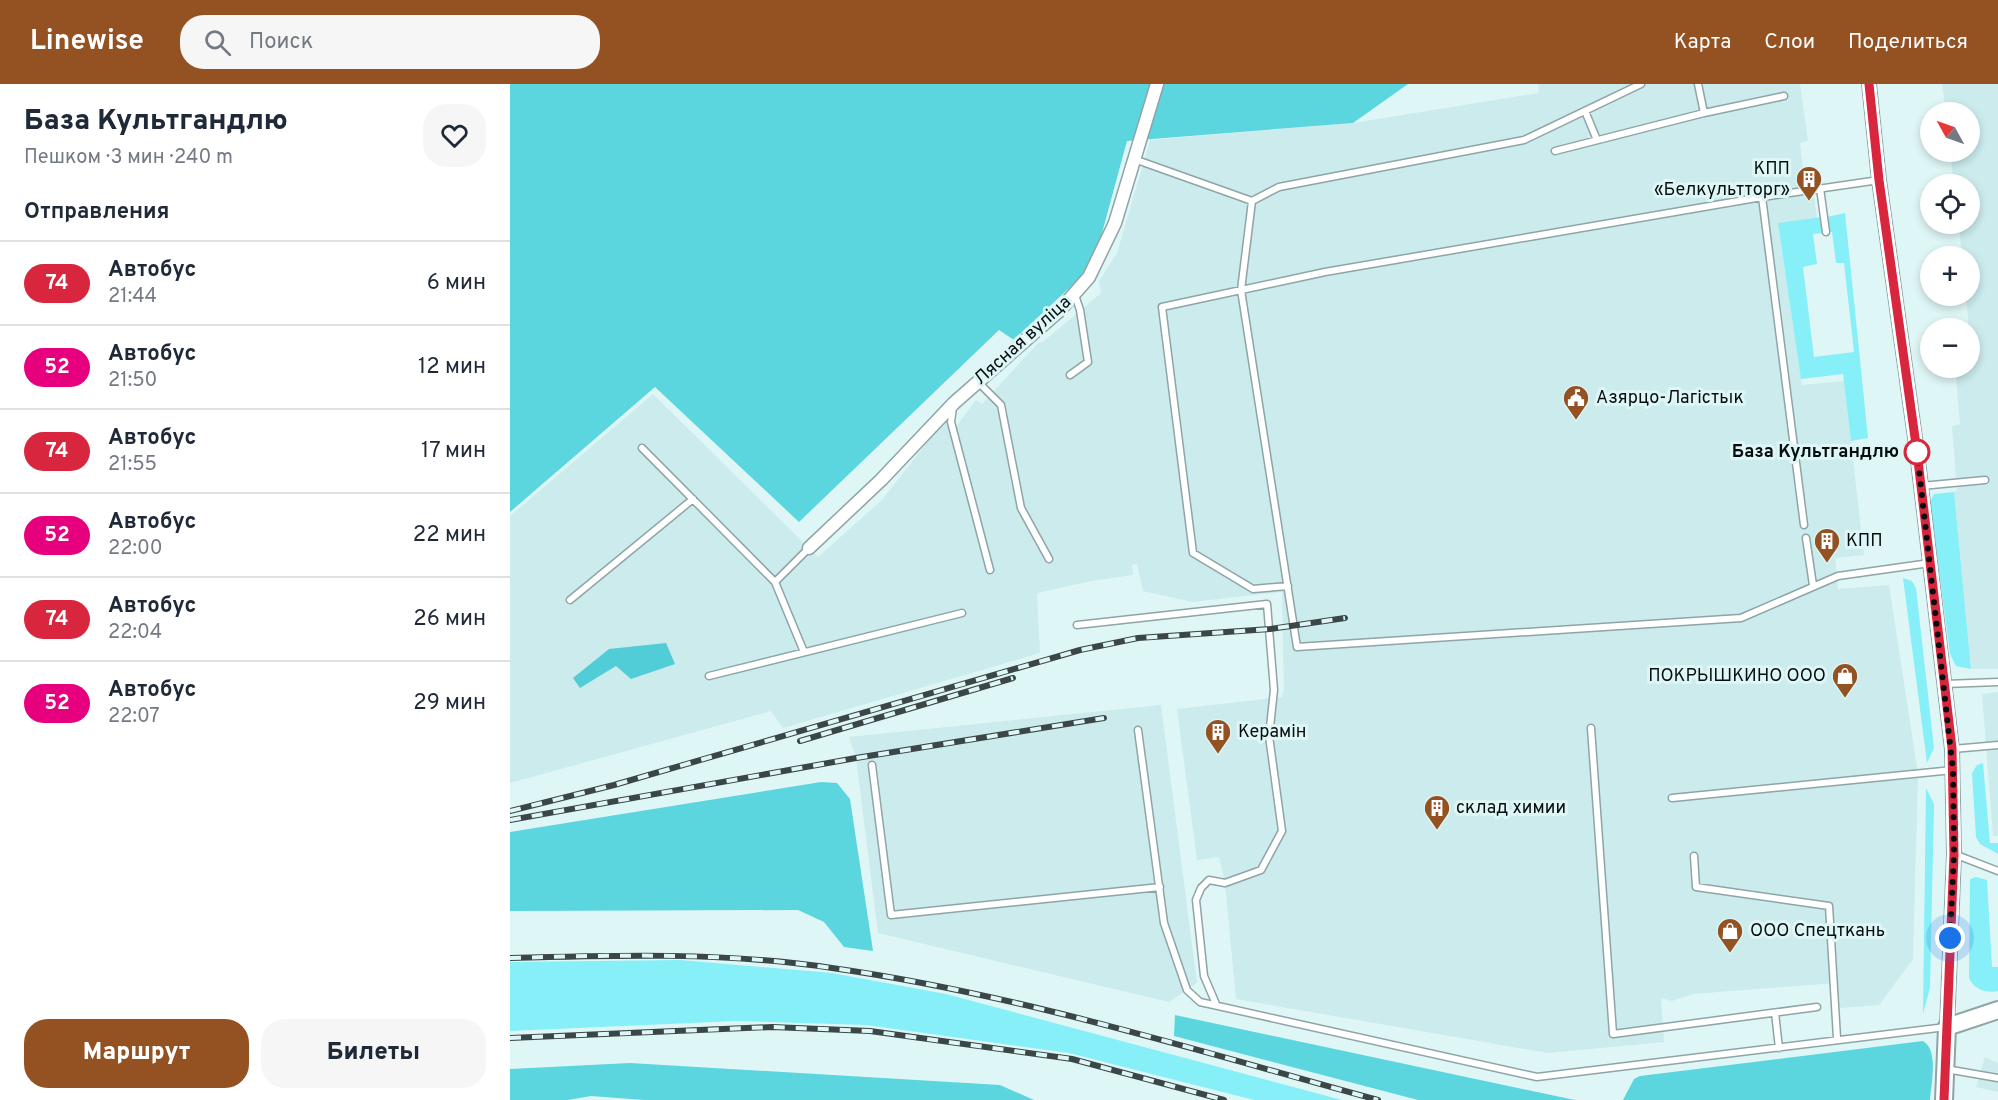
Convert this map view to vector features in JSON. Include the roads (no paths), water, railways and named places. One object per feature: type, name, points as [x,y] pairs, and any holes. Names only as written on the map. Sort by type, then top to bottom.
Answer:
[{"type":"main road","points":[[1944,1100],[1947,1027],[1998,1010]]},
{"type":"street","name":"Лясная вуліца","points":[[809,548],[881,480],[954,403],[1075,295],[1089,278],[1115,223],[1157,84]]},
{"type":"street","points":[[1869,84],[1879,180],[1921,486],[1952,748],[1954,854],[1947,1027]]},
{"type":"lane","points":[[1134,159],[1252,201],[1279,187],[1524,140],[1641,84]]},
{"type":"lane","points":[[1698,84],[1704,113]]},
{"type":"lane","points":[[1555,151],[1704,113],[1784,96]]},
{"type":"lane","points":[[1585,111],[1597,140]]},
{"type":"lane","points":[[1288,586],[1253,590],[1193,553],[1162,307],[1325,272],[1762,197],[1879,180]]},
{"type":"lane","points":[[1820,188],[1826,232]]},
{"type":"lane","points":[[1762,197],[1804,525]]},
{"type":"lane","points":[[1252,201],[1241,290],[1297,647],[1741,618],[1838,576],[1930,563]]},
{"type":"lane","points":[[1070,375],[1088,362],[1080,310],[1075,295]]},
{"type":"lane","points":[[977,381],[1001,405],[1021,508],[1049,559]]},
{"type":"lane","points":[[954,403],[951,422],[990,570]]},
{"type":"lane","points":[[642,448],[775,582],[804,652]]},
{"type":"lane","points":[[1921,486],[1985,480]]},
{"type":"lane","points":[[570,600],[693,499]]},
{"type":"lane","points":[[1806,538],[1814,585]]},
{"type":"lane","points":[[775,582],[809,548]]},
{"type":"lane","points":[[1077,625],[1267,604],[1274,690],[1269,736],[1282,831],[1261,870],[1225,883],[1209,880],[1201,888],[1196,900],[1204,976],[1216,1004]]},
{"type":"lane","points":[[709,676],[962,613]]},
{"type":"lane","points":[[1945,684],[1998,682]]},
{"type":"lane","points":[[1591,728],[1613,1034],[1817,1007]]},
{"type":"lane","points":[[1138,730],[1164,923],[1187,990],[1200,1002],[1537,1077],[1779,1048],[1837,1038],[1947,1027]]},
{"type":"lane","points":[[1952,748],[1998,745]]},
{"type":"lane","points":[[872,765],[891,915],[1160,887]]},
{"type":"lane","points":[[1672,798],[1953,770]]},
{"type":"lane","points":[[1954,854],[1998,871]]},
{"type":"lane","points":[[1694,856],[1696,887],[1829,906],[1837,1038]]},
{"type":"lane","points":[[1775,1013],[1779,1048]]},
{"type":"lane","points":[[1945,1069],[1998,1078]]},
{"type":"railway","points":[[510,811],[614,785],[1080,650],[1138,638],[1270,629],[1345,618]]},
{"type":"railway","points":[[800,741],[1013,678]]},
{"type":"railway","points":[[510,820],[856,758],[1104,718]]},
{"type":"railway","points":[[510,958],[631,956],[752,959],[901,979],[1107,1025],[1378,1100]]},
{"type":"railway","points":[[510,1038],[772,1027],[870,1031],[1072,1059],[1224,1100]]},
{"type":"place","name":"КПП «Белкультторг»","points":[[1809,202]]},
{"type":"place","name":"Азярцо-Лагістык","points":[[1576,421]]},
{"type":"place","name":"База Культгандлю","points":[[1917,452]]},
{"type":"place","name":"КПП","points":[[1827,564]]},
{"type":"place","name":"ПОКРЫШКИНО ООО","points":[[1845,699]]},
{"type":"place","name":"Керамін","points":[[1218,755]]},
{"type":"place","name":"склад химии","points":[[1437,831]]},
{"type":"place","name":"ООО Спецткань","points":[[1730,954]]}]
